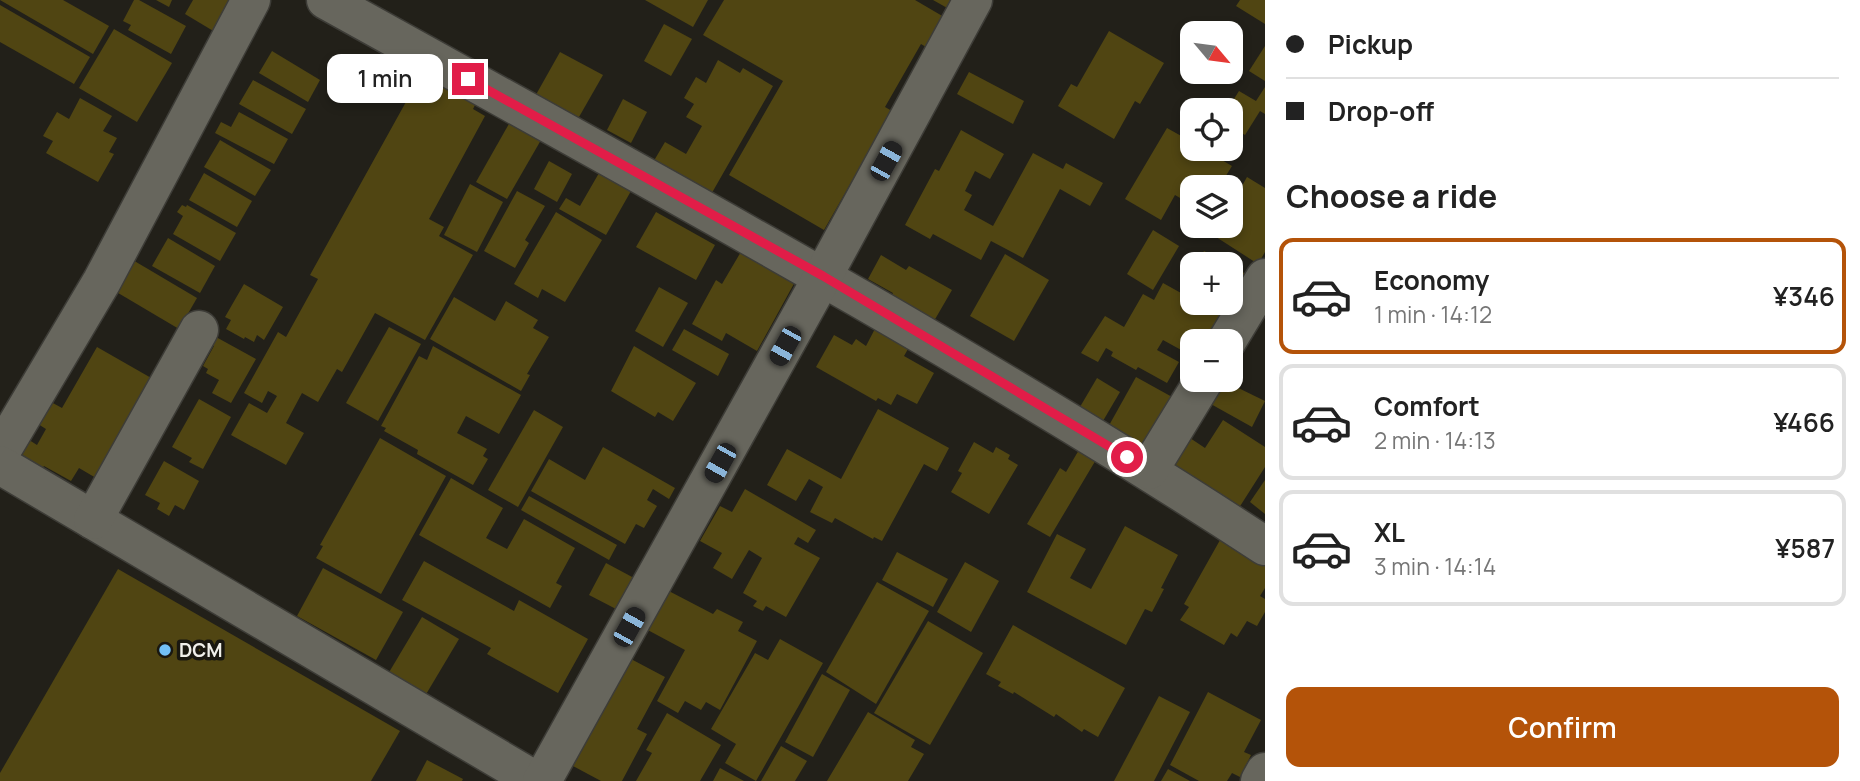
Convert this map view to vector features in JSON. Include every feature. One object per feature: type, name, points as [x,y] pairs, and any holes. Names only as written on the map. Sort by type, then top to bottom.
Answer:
[{"type":"street","points":[[0,453],[102,281],[251,0]]},
{"type":"street","points":[[326,0],[823,276],[1149,470],[1265,546]]},
{"type":"street","points":[[0,465],[551,778],[974,0]]},
{"type":"street","points":[[1234,329],[1265,278]]},
{"type":"street","points":[[93,520],[200,330]]},
{"type":"street","points":[[1149,470],[1197,392]]},
{"type":"street","points":[[1260,781],[1265,772]]},
{"type":"building","points":[[0,0],[63,0],[109,26],[93,54]]},
{"type":"building","points":[[134,0],[139,0],[186,26],[171,54],[128,30],[131,25],[123,21]]},
{"type":"building","points":[[156,0],[172,0],[169,7]]},
{"type":"building","points":[[193,0],[232,0],[215,32],[185,14]]},
{"type":"building","points":[[645,0],[708,0],[693,27]]},
{"type":"building","points":[[724,0],[915,0],[944,17],[926,47],[921,44],[885,107],[892,111],[824,230],[729,175],[783,81],[703,35]]},
{"type":"building","points":[[933,0],[954,0],[949,9]]},
{"type":"building","points":[[1240,0],[1265,0],[1265,24],[1236,6]]},
{"type":"building","points":[[0,5],[90,57],[74,84],[0,42]]},
{"type":"building","points":[[664,24],[692,39],[671,76],[644,61]]},
{"type":"building","points":[[114,29],[172,63],[137,122],[79,88]]},
{"type":"building","points":[[1109,31],[1164,63],[1140,104],[1135,101],[1114,139],[1058,106],[1071,84],[1077,87]]},
{"type":"building","points":[[1265,46],[1265,81],[1249,71]]},
{"type":"building","points":[[272,51],[320,80],[308,102],[259,73]]},
{"type":"building","points":[[560,52],[603,75],[575,124],[533,100]]},
{"type":"building","points":[[718,60],[740,73],[743,68],[773,86],[709,198],[652,164],[665,142],[686,154],[702,126],[686,117],[694,104],[684,98],[696,77],[706,83]]},
{"type":"building","points":[[969,72],[1024,101],[1013,124],[957,94]]},
{"type":"building","points":[[422,73],[476,103],[473,109],[485,116],[429,219],[444,227],[439,236],[473,255],[425,340],[375,313],[342,372],[337,369],[318,402],[302,393],[286,423],[304,433],[286,465],[231,435],[249,403],[267,413],[277,396],[268,391],[262,403],[244,393],[278,332],[286,337],[318,279],[310,275]]},
{"type":"building","points":[[253,80],[306,109],[292,134],[239,104]]},
{"type":"building","points":[[1265,87],[1265,114],[1260,111],[1245,135],[1243,98],[1235,98],[1239,91],[1256,101]]},
{"type":"building","points":[[80,98],[112,116],[103,131],[117,138],[109,152],[114,154],[98,182],[46,153],[53,141],[43,136],[57,112],[69,119]]},
{"type":"building","points":[[623,99],[647,112],[631,143],[607,130]]},
{"type":"building","points":[[239,112],[288,139],[274,164],[215,133],[221,122],[231,127]]},
{"type":"building","points":[[510,122],[541,140],[507,199],[476,182]]},
{"type":"building","points":[[1167,128],[1180,135],[1180,161],[1223,161],[1232,166],[1226,175],[1180,175],[1180,198],[1175,195],[1161,220],[1125,199]]},
{"type":"building","points":[[961,130],[1004,154],[990,179],[975,171],[965,191],[972,195],[964,210],[993,226],[1033,153],[1063,169],[1066,163],[1103,183],[1090,206],[1060,189],[1023,258],[991,241],[981,260],[933,234],[930,239],[905,225],[935,169],[939,171]]},
{"type":"building","points":[[220,140],[271,170],[255,196],[204,167]]},
{"type":"building","points":[[549,161],[572,174],[557,202],[534,189]]},
{"type":"building","points":[[204,173],[252,201],[237,227],[189,200]]},
{"type":"building","points":[[599,173],[631,191],[606,235],[559,209],[566,198],[580,206]]},
{"type":"building","points":[[1247,177],[1265,188],[1265,252],[1258,264],[1218,238],[1243,238],[1243,184]]},
{"type":"building","points":[[470,184],[503,202],[477,252],[444,235]]},
{"type":"building","points":[[517,191],[545,206],[525,240],[529,243],[515,268],[484,251]]},
{"type":"building","points":[[182,205],[187,205],[236,233],[220,261],[173,234],[183,216],[177,212]]},
{"type":"building","points":[[556,212],[602,240],[565,302],[542,289],[538,298],[514,284]]},
{"type":"building","points":[[656,212],[715,245],[696,280],[636,247]]},
{"type":"building","points":[[1153,230],[1179,246],[1153,290],[1127,274]]},
{"type":"building","points":[[168,238],[215,266],[200,293],[152,266]]},
{"type":"building","points":[[742,250],[796,280],[757,351],[726,333],[722,341],[692,324],[716,280],[722,284]]},
{"type":"building","points":[[1005,254],[1049,280],[1014,341],[970,316]]},
{"type":"building","points":[[881,255],[906,270],[909,266],[952,290],[934,321],[891,297],[893,293],[868,279]]},
{"type":"building","points":[[126,256],[197,298],[179,329],[108,287]]},
{"type":"building","points":[[1243,272],[1253,278],[1243,296]]},
{"type":"building","points":[[1163,283],[1180,292],[1180,315],[1232,315],[1225,329],[1180,329],[1180,349],[1163,340],[1157,350],[1179,362],[1167,383],[1111,356],[1113,352],[1106,348],[1098,362],[1081,353],[1105,316],[1124,327],[1143,294],[1154,300]]},
{"type":"building","points":[[244,284],[283,307],[264,340],[257,335],[254,342],[226,329],[231,320],[225,317]]},
{"type":"building","points":[[659,287],[688,303],[663,347],[635,331]]},
{"type":"building","points":[[454,297],[495,321],[506,301],[538,320],[533,328],[549,337],[527,374],[530,375],[521,391],[430,339]]},
{"type":"building","points":[[878,323],[912,342],[904,356],[934,373],[917,404],[897,394],[891,405],[878,398],[876,401],[816,367],[834,335],[852,345],[856,339],[866,346]]},
{"type":"building","points":[[389,327],[421,344],[378,421],[346,403]]},
{"type":"building","points":[[684,329],[729,354],[718,376],[672,350]]},
{"type":"building","points":[[215,332],[218,334],[216,337],[256,359],[231,403],[212,393],[219,380],[206,373],[208,369],[203,366],[214,346],[209,343]]},
{"type":"building","points":[[433,346],[521,395],[499,434],[466,416],[457,433],[487,449],[483,456],[488,459],[473,485],[417,454],[418,450],[384,431],[386,428],[381,426],[419,356],[427,360]]},
{"type":"building","points":[[634,346],[696,383],[673,421],[658,412],[655,417],[611,391]]},
{"type":"building","points":[[97,347],[153,379],[96,478],[79,468],[71,481],[44,466],[41,470],[16,455],[26,438],[37,445],[46,429],[38,424],[51,402],[62,408]]},
{"type":"building","points":[[1136,377],[1183,403],[1150,453],[1107,429]]},
{"type":"building","points":[[1097,378],[1120,392],[1100,426],[1077,412]]},
{"type":"building","points":[[1243,390],[1265,401],[1252,427],[1209,403],[1215,392]]},
{"type":"building","points":[[199,399],[231,417],[203,469],[189,462],[192,458],[172,447]]},
{"type":"building","points":[[878,409],[949,448],[937,471],[924,464],[882,541],[874,537],[873,539],[835,518],[832,523],[810,512],[823,487],[809,479],[796,501],[767,485],[787,449],[841,479]]},
{"type":"building","points":[[534,410],[563,427],[518,507],[488,490]]},
{"type":"building","points":[[1223,420],[1265,447],[1265,467],[1237,511],[1167,466],[1187,436],[1205,448]]},
{"type":"building","points":[[380,438],[446,476],[381,594],[316,558],[323,546],[320,545]]},
{"type":"building","points":[[974,442],[993,453],[996,447],[1010,455],[1008,459],[1018,465],[989,514],[951,492],[962,473],[958,471]]},
{"type":"building","points":[[1083,443],[1100,453],[1050,537],[1027,524],[1060,468],[1066,472]]},
{"type":"building","points":[[603,447],[675,488],[669,499],[653,489],[647,500],[657,506],[644,528],[636,524],[625,544],[531,491],[549,459],[585,480]]},
{"type":"building","points":[[164,461],[199,481],[184,510],[175,505],[169,516],[157,509],[160,503],[145,495]]},
{"type":"building","points":[[451,478],[503,508],[486,538],[507,549],[524,519],[575,548],[556,583],[562,586],[550,608],[419,535]]},
{"type":"building","points":[[1265,480],[1265,514],[1250,502]]},
{"type":"building","points":[[745,489],[816,530],[808,543],[798,537],[794,544],[820,558],[786,617],[766,606],[763,611],[753,606],[757,601],[743,593],[762,558],[749,550],[732,579],[713,568],[722,553],[700,541],[720,506],[732,512]]},
{"type":"building","points":[[529,496],[617,545],[609,560],[521,510]]},
{"type":"building","points":[[1125,526],[1178,555],[1152,612],[1145,609],[1126,645],[1027,592],[1057,534],[1086,549],[1070,578],[1091,589]]},
{"type":"building","points":[[1224,533],[1265,557],[1265,588],[1260,596],[1265,599],[1265,612],[1257,626],[1247,621],[1237,637],[1231,633],[1224,645],[1180,620],[1189,607],[1184,604]]},
{"type":"building","points":[[897,552],[948,579],[933,607],[882,580]]},
{"type":"building","points":[[424,561],[514,611],[519,600],[588,639],[558,693],[487,654],[491,648],[402,600]]},
{"type":"building","points":[[965,562],[999,581],[971,632],[937,612]]},
{"type":"building","points":[[606,563],[634,578],[616,609],[589,595]]},
{"type":"building","points":[[323,568],[403,612],[376,660],[297,616]]},
{"type":"building","name":"DCM","points":[[118,569],[400,731],[371,781],[0,781],[0,773]]},
{"type":"building","points":[[877,582],[929,611],[876,704],[826,672]]},
{"type":"building","points":[[665,589],[713,614],[717,609],[743,622],[738,631],[757,641],[720,710],[706,702],[701,710],[685,701],[678,713],[657,701],[685,650],[644,628]]},
{"type":"building","points":[[422,617],[459,639],[425,696],[388,674]]},
{"type":"building","points":[[928,621],[983,653],[930,745],[874,713]]},
{"type":"building","points":[[1013,625],[1125,688],[1098,737],[1084,729],[1082,732],[1056,714],[1054,717],[1014,692],[1013,694],[998,686],[1001,682],[986,674]]},
{"type":"building","points":[[780,639],[823,663],[756,781],[725,763],[736,744],[711,729],[755,653],[768,660]]},
{"type":"building","points":[[631,659],[665,677],[637,729],[647,734],[622,781],[601,781],[573,766]]},
{"type":"building","points":[[822,674],[850,690],[813,757],[785,742]]},
{"type":"building","points":[[1208,692],[1261,720],[1244,752],[1251,755],[1240,777],[1232,773],[1227,781],[1199,781],[1170,765]]},
{"type":"building","points":[[1159,696],[1190,712],[1154,781],[1114,781]]},
{"type":"building","points":[[868,712],[915,740],[911,747],[924,754],[908,781],[827,781]]},
{"type":"building","points":[[667,713],[721,745],[700,781],[636,781],[652,753],[646,750]]},
{"type":"building","points":[[781,746],[807,761],[795,781],[761,781]]},
{"type":"building","points":[[427,760],[463,779],[462,781],[416,781]]},
{"type":"building","points":[[720,768],[744,781],[713,781]]},
{"type":"building","points":[[1168,769],[1190,781],[1161,781]]},
{"type":"place","name":"DCM","points":[[165,650]]},
{"type":"route","points":[[468,79],[823,276],[1127,457]]}]
